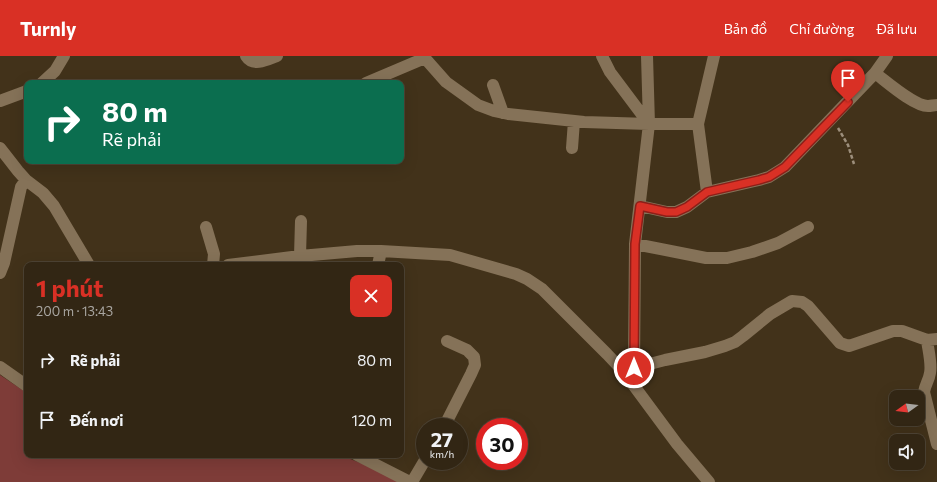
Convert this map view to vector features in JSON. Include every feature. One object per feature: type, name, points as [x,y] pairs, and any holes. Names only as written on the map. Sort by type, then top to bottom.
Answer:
[{"type":"street","points":[[45,80],[55,71],[64,56]]},
{"type":"street","points":[[246,56],[248,60],[255,63],[277,56]]},
{"type":"street","points":[[602,56],[610,72],[649,124]]},
{"type":"street","points":[[634,368],[635,244],[649,124],[647,56]]},
{"type":"street","points":[[707,192],[698,124],[714,56]]},
{"type":"street","points":[[640,206],[667,212],[676,212],[687,207],[707,192],[769,177],[785,167],[875,73],[887,56]]},
{"type":"street","points":[[373,80],[428,58],[446,82],[478,105],[494,111],[508,114],[574,121],[698,124]]},
{"type":"street","points":[[875,73],[916,103],[927,106],[937,105]]},
{"type":"street","points":[[493,85],[503,113]]},
{"type":"street","points":[[0,101],[24,92]]},
{"type":"street","points":[[572,148],[574,121]]},
{"type":"street","points":[[0,148],[26,180],[43,193],[54,206],[87,262]]},
{"type":"street","points":[[0,273],[4,263],[21,187],[26,180]]},
{"type":"street","points":[[300,256],[301,221]]},
{"type":"street","points":[[206,227],[214,254],[213,262]]},
{"type":"street","points":[[635,244],[706,258],[727,258],[752,252],[778,243],[808,227]]},
{"type":"street","points":[[252,262],[357,251],[381,251],[450,256],[516,274],[527,279],[542,289],[623,371],[677,444],[709,482]]},
{"type":"street","points":[[379,262],[381,251]]},
{"type":"street","points":[[623,371],[665,360],[706,352],[725,346],[744,336],[770,314],[792,301],[802,302],[808,306],[840,342],[849,346],[893,331],[902,331],[932,339],[930,374],[924,392],[937,444]]},
{"type":"street","points":[[447,341],[467,350],[474,357],[475,365],[472,374],[449,418]]},
{"type":"street","points":[[0,367],[24,384]]},
{"type":"street","points":[[363,458],[411,482],[419,470]]},
{"type":"path","points":[[829,121],[840,130],[848,144],[854,164]]},
{"type":"shaded area","points":[[0,375],[24,391],[24,458],[348,458],[400,482],[0,482]]},
{"type":"route","points":[[634,368],[635,244],[640,206],[667,212],[676,212],[687,207],[707,192],[769,177],[785,167],[848,102]]}]
